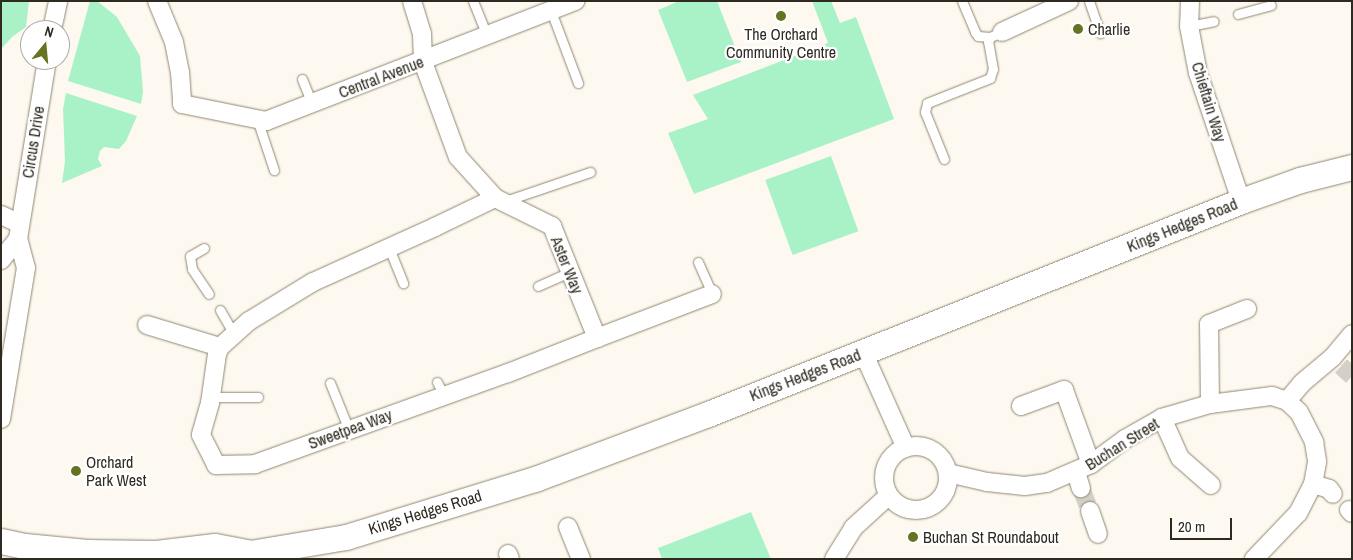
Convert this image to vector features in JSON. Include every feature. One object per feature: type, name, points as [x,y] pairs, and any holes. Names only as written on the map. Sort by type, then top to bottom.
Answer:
[{"type":"street","points":[[54,20],[58,1]]},
{"type":"street","name":"Central Avenue","points":[[158,1],[174,42],[180,72],[182,104],[266,121],[423,62],[576,1]]},
{"type":"street","name":"Aster Way","points":[[412,1],[422,33],[423,62],[458,157],[500,200],[552,226],[596,338]]},
{"type":"street","points":[[996,35],[1069,1]]},
{"type":"street","name":"Chieftain Way","points":[[1190,1],[1188,26],[1198,73],[1241,201]]},
{"type":"street","name":"Circus Drive","points":[[19,232],[45,70]]},
{"type":"street","name":"Kings Hedges Road","points":[[1,541],[25,546],[87,552],[156,553],[215,546],[244,556],[346,537],[535,478],[864,352],[1241,201],[1300,180],[1352,167]]},
{"type":"street","points":[[146,328],[220,347],[235,336],[249,321],[313,282],[500,200]]},
{"type":"street","points":[[1,215],[19,232],[26,268],[1,419]]},
{"type":"street","points":[[1,260],[19,232]]},
{"type":"street","points":[[596,338],[712,294]]},
{"type":"street","points":[[1210,404],[1209,324],[1248,310]]},
{"type":"street","points":[[1254,559],[1298,513],[1313,484],[1317,462],[1314,442],[1299,412],[1287,401],[1302,383],[1336,362],[1352,334]]},
{"type":"street","name":"Sweetpea Way","points":[[220,347],[217,354],[211,397],[201,435],[216,465],[255,464],[349,430],[441,388],[596,338]]},
{"type":"street","points":[[864,352],[906,448]]},
{"type":"street","points":[[1021,406],[1064,390],[1083,475]]},
{"type":"street","name":"Buchan Street","points":[[948,473],[987,482],[1025,486],[1047,483],[1083,475],[1125,439],[1162,418],[1210,404],[1272,396],[1287,401]]},
{"type":"street","points":[[1162,418],[1180,458],[1211,486]]},
{"type":"street","points":[[923,446],[936,453],[943,461],[948,473],[945,493],[938,502],[923,510],[907,510],[897,505],[888,496],[883,481],[884,469],[889,459],[898,451],[906,448],[923,446]]},
{"type":"street","points":[[1313,484],[1329,489],[1333,494]]},
{"type":"street","points":[[834,559],[854,528],[888,496]]},
{"type":"street","points":[[1090,511],[1098,534]]},
{"type":"street","points":[[568,527],[581,559]]},
{"type":"lane","points":[[474,1],[487,36]]},
{"type":"lane","points":[[962,1],[978,36],[996,35]]},
{"type":"lane","points":[[1089,1],[1100,33]]},
{"type":"lane","points":[[1238,14],[1271,5]]},
{"type":"lane","points":[[550,11],[578,83]]},
{"type":"lane","points":[[1188,26],[1214,21]]},
{"type":"lane","points":[[944,159],[925,108],[930,101],[990,78],[993,74],[988,47],[996,35]]},
{"type":"lane","points":[[302,79],[312,104]]},
{"type":"lane","points":[[257,119],[274,170]]},
{"type":"lane","points":[[500,200],[590,172]]},
{"type":"lane","points":[[204,248],[190,256],[192,268],[209,294]]},
{"type":"lane","points":[[389,248],[404,283]]},
{"type":"lane","points":[[698,262],[712,294]]},
{"type":"lane","points":[[538,286],[570,272]]},
{"type":"lane","points":[[220,310],[235,336]]},
{"type":"lane","points":[[330,383],[349,430]]},
{"type":"lane","points":[[211,397],[258,397]]},
{"type":"green space","points":[[1,1],[29,1],[27,20],[20,20],[20,31],[1,49]]},
{"type":"green space","points":[[90,1],[97,1],[117,17],[140,56],[143,92],[141,104],[68,81]]},
{"type":"green space","points":[[679,1],[717,1],[741,62],[687,82],[658,10]]},
{"type":"green space","points":[[812,1],[831,1],[840,23],[856,17],[894,119],[694,194],[668,133],[708,119],[693,95],[828,43]]},
{"type":"green space","points":[[66,93],[137,116],[126,141],[119,149],[104,147],[100,151],[98,159],[102,166],[62,183],[65,161],[63,109]]},
{"type":"green space","points":[[831,156],[858,231],[793,255],[765,180]]},
{"type":"green space","points":[[751,512],[771,559],[662,559],[658,548]]},
{"type":"tunnel","points":[[1341,366],[1352,376]]},
{"type":"tunnel","points":[[1081,488],[1090,511]]},
{"type":"place","name":"The Orchard Community Centre","points":[[781,16]]},
{"type":"place","name":"Charlie","points":[[1078,29]]},
{"type":"place","name":"Orchard Park West","points":[[76,471]]},
{"type":"place","name":"Buchan St Roundabout","points":[[913,537]]}]
